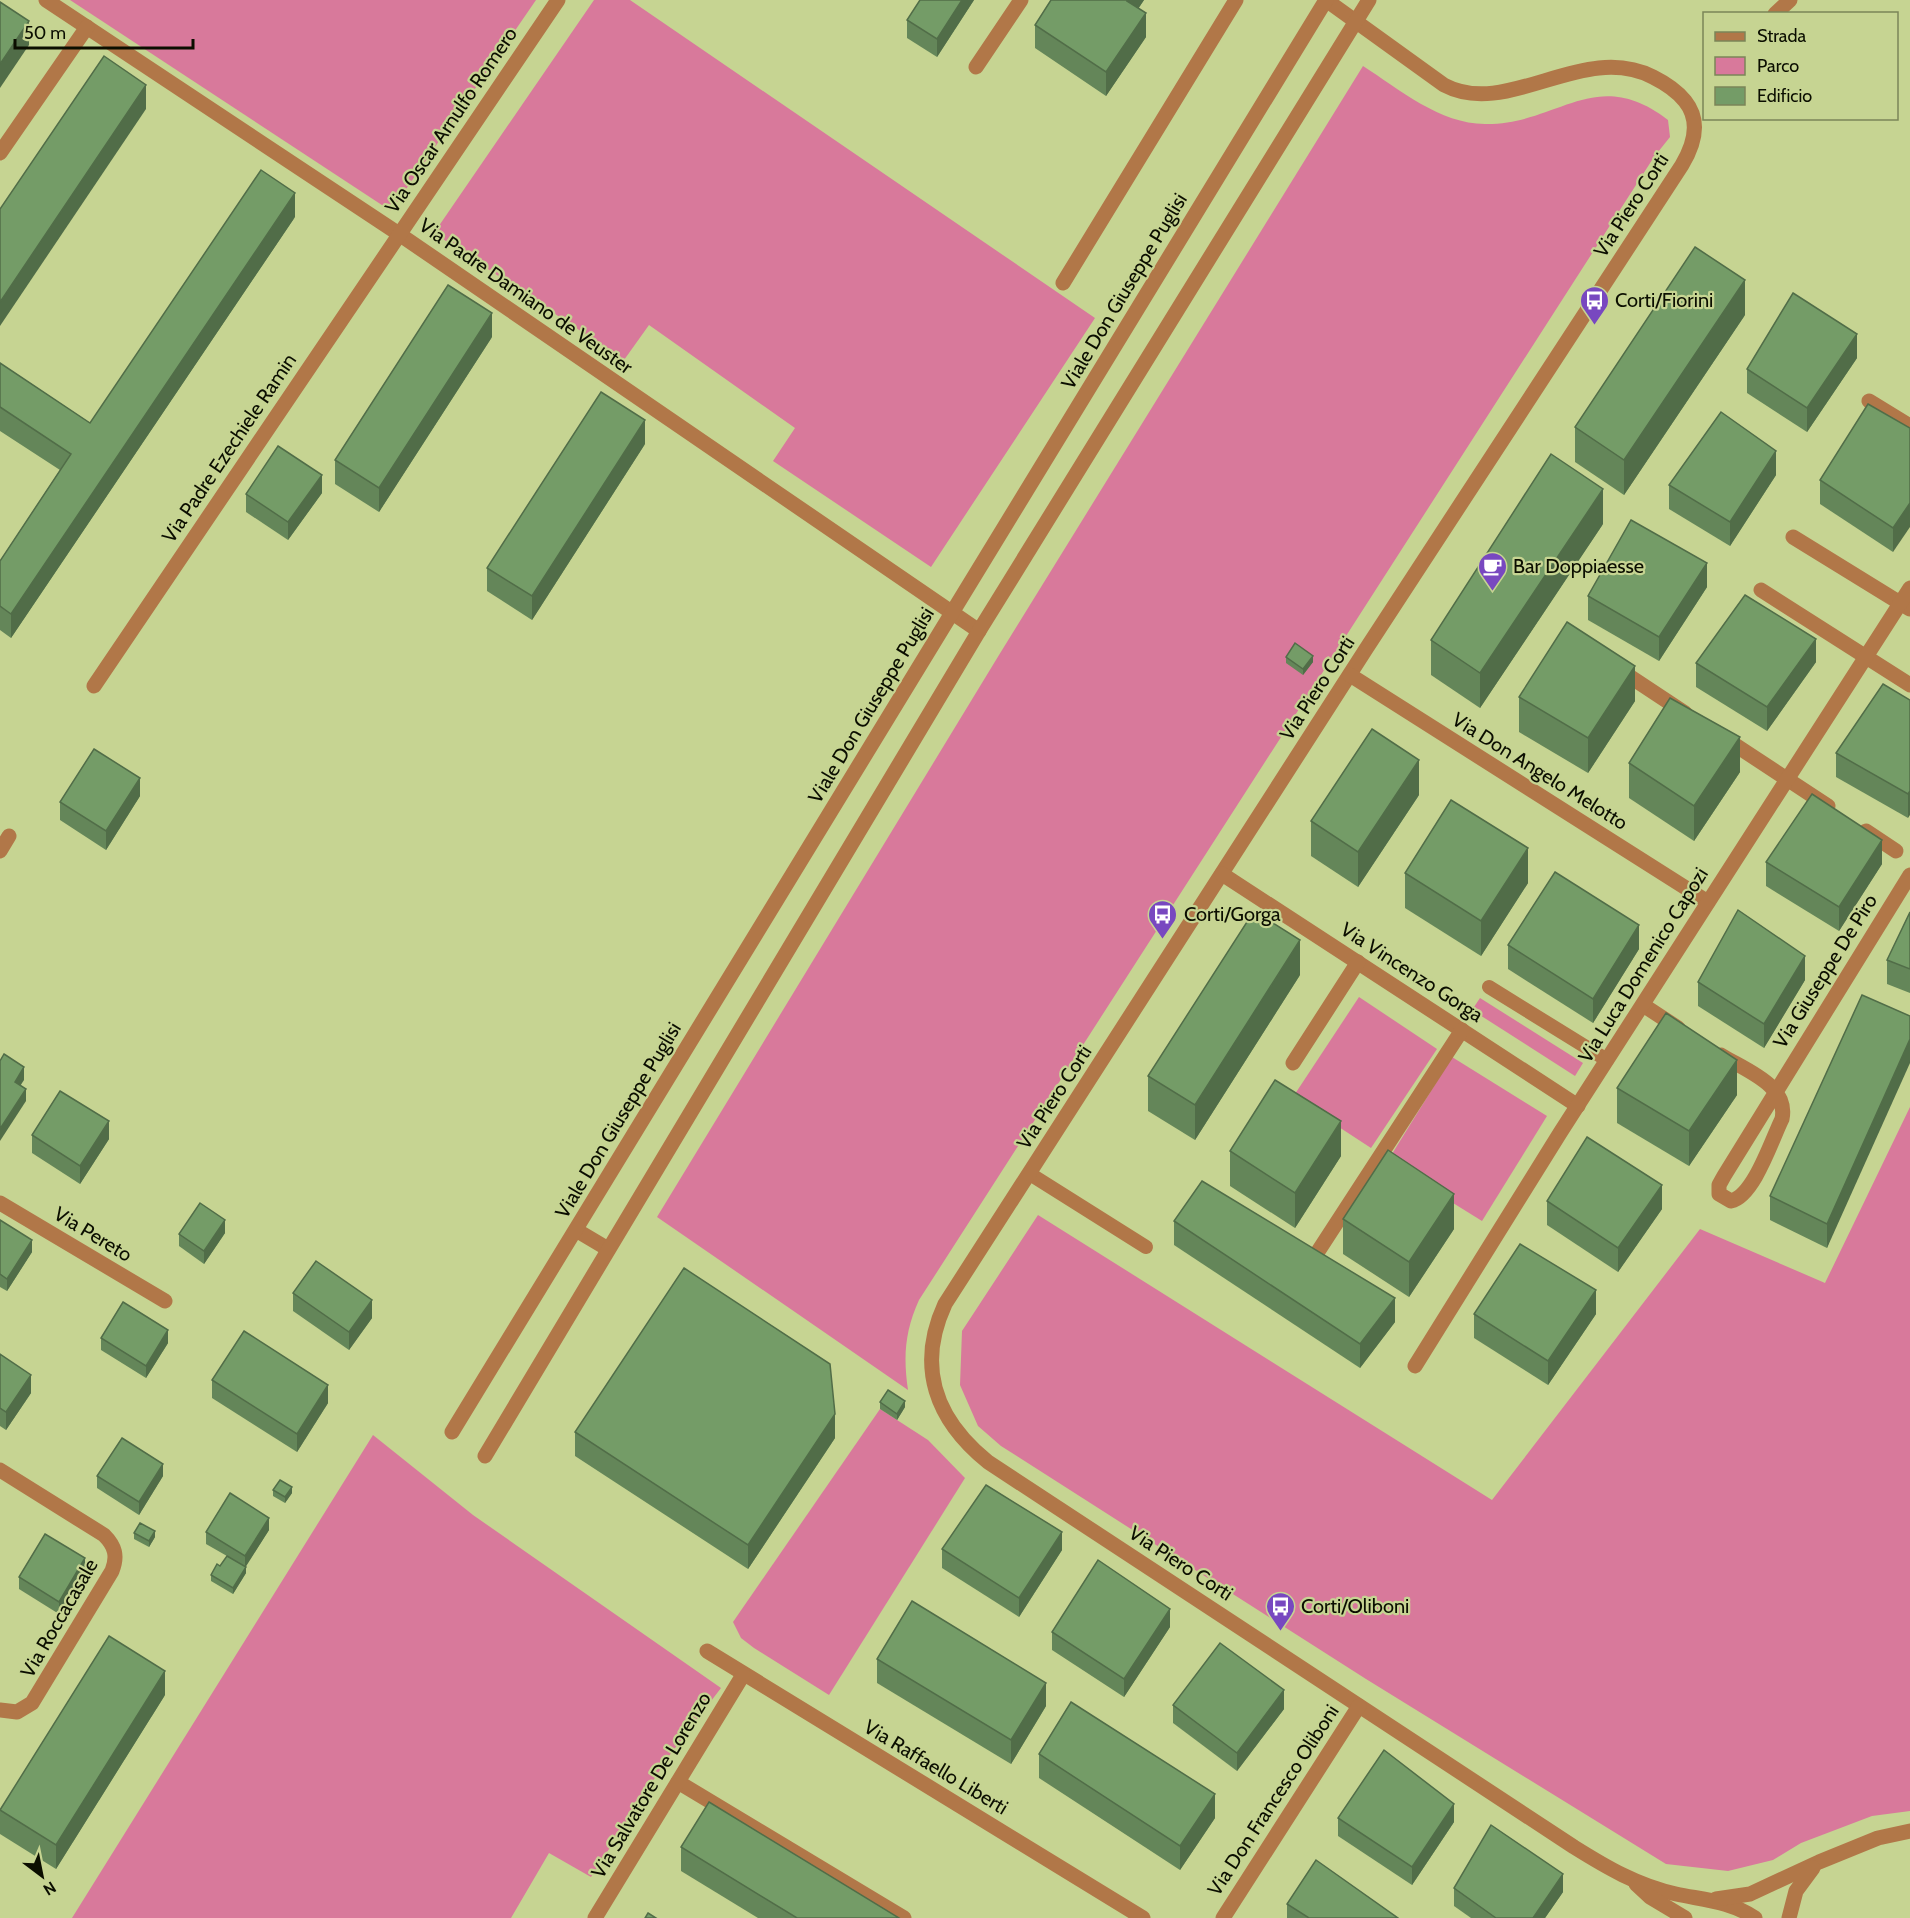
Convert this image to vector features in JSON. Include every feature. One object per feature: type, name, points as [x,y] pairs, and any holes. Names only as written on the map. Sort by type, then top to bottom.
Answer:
[{"type":"street","name":"Via Padre Damiano de Veuster","points":[[46,0],[399,234],[979,631]]},
{"type":"street","name":"Via Oscar Arnulfo Romero","points":[[399,234],[558,0]]},
{"type":"street","points":[[976,67],[1022,0]]},
{"type":"street","points":[[1063,283],[1236,0]]},
{"type":"street","points":[[1326,0],[1444,85],[1456,90],[1502,90],[1577,71],[1614,66],[1648,74],[1667,84],[1698,110]]},
{"type":"street","name":"Viale Don Giuseppe Puglisi","points":[[452,1432],[1326,0]]},
{"type":"street","points":[[485,1456],[979,631],[1369,0]]},
{"type":"street","points":[[1777,12],[1790,0]]},
{"type":"street","points":[[0,153],[87,27]]},
{"type":"street","name":"Via Piero Corti","points":[[1685,1918],[1650,1897],[1631,1880],[1574,1847],[988,1461],[962,1439],[952,1425],[938,1396],[930,1365],[933,1332],[945,1304],[1682,165],[1694,138],[1698,110]]},
{"type":"street","name":"Via Padre Ezechiele Ramin","points":[[94,686],[399,234]]},
{"type":"street","points":[[1869,401],[1910,426]]},
{"type":"street","points":[[1792,537],[1905,606]]},
{"type":"street","name":"Via Luca Domenico Capozi","points":[[1415,1366],[1787,779],[1866,657],[1905,606],[1910,588]]},
{"type":"street","points":[[1761,590],[1910,685]]},
{"type":"street","points":[[1607,662],[1836,812]]},
{"type":"street","name":"Via Don Angelo Melotto","points":[[1350,675],[1708,902]]},
{"type":"street","points":[[1856,825],[1896,851]]},
{"type":"street","points":[[0,851],[9,836]]},
{"type":"street","name":"Via Vincenzo Gorga","points":[[1222,874],[1578,1106]]},
{"type":"street","name":"Via Giuseppe De Piro","points":[[1777,1090],[1784,1103],[1782,1119],[1746,1194],[1735,1200],[1726,1200],[1719,1194],[1719,1185],[1777,1090],[1910,875]]},
{"type":"street","points":[[1293,1063],[1358,962]]},
{"type":"street","points":[[1643,1005],[1691,1036]]},
{"type":"street","points":[[1317,1254],[1462,1030]]},
{"type":"street","points":[[1710,1048],[1777,1090]]},
{"type":"street","name":"Via Pereto","points":[[0,1203],[165,1301]]},
{"type":"street","points":[[576,1230],[608,1249]]},
{"type":"street","name":"Via Roccacasale","points":[[0,1470],[104,1535],[113,1546],[116,1558],[112,1571],[32,1703],[17,1712],[0,1710]]},
{"type":"street","name":"Via Raffaello Liberti","points":[[707,1651],[1143,1918]]},
{"type":"street","name":"Via Salvatore De Lorenzo","points":[[595,1918],[743,1675]]},
{"type":"street","name":"Via Don Francesco Oliboni","points":[[1223,1918],[1359,1706]]},
{"type":"street","points":[[678,1782],[904,1918]]},
{"type":"street","points":[[1714,1899],[1750,1894],[1878,1838],[1910,1831]]},
{"type":"street","points":[[1790,1918],[1796,1891],[1819,1862]]},
{"type":"street","name":"Via Piero Corti","points":[[1631,1880],[1675,1893],[1714,1899],[1755,1918]]},
{"type":"lane","points":[[1489,987],[1607,1060]]},
{"type":"lane","points":[[1030,1173],[1146,1247]]},
{"type":"green space","points":[[70,0],[536,0],[391,211]]},
{"type":"green space","points":[[594,0],[630,0],[1095,318],[931,567],[773,461],[795,428],[649,325],[624,360],[434,233]]},
{"type":"green space","points":[[1363,66],[1436,112],[1468,122],[1485,124],[1511,122],[1577,101],[1598,97],[1619,97],[1642,104],[1668,120],[1670,137],[1654,157],[919,1300],[906,1344],[908,1390],[657,1217],[999,655]]},
{"type":"green space","points":[[1359,997],[1437,1049],[1371,1148],[1293,1097]]},
{"type":"green space","points":[[1480,998],[1583,1063],[1575,1076],[1472,1010]]},
{"type":"green space","points":[[1452,1057],[1547,1116],[1482,1221],[1387,1162]]},
{"type":"green space","points":[[1910,1107],[1910,1811],[1872,1816],[1801,1843],[1773,1860],[1728,1871],[1666,1864],[1366,1679],[1001,1446],[978,1426],[960,1385],[962,1331],[1038,1215],[1492,1500],[1700,1229],[1825,1283]]},
{"type":"green space","points":[[880,1409],[928,1440],[965,1478],[829,1695],[754,1648],[741,1638],[733,1622]]},
{"type":"green space","points":[[373,1435],[473,1515],[721,1688],[669,1756],[591,1877],[549,1853],[511,1918],[72,1918]]},
{"type":"building","points":[[920,0],[962,0],[937,39],[907,20]]},
{"type":"building","points":[[1051,0],[1128,0],[1146,13],[1106,72],[1035,25]]},
{"type":"building","points":[[0,2],[29,21],[0,64]]},
{"type":"building","points":[[104,56],[146,85],[0,302],[0,209]]},
{"type":"building","points":[[261,170],[295,193],[11,614],[0,606],[0,561],[71,454],[0,407],[0,363],[90,423]]},
{"type":"building","points":[[1695,247],[1745,280],[1624,460],[1575,427]]},
{"type":"building","points":[[448,285],[492,313],[379,488],[335,460]]},
{"type":"building","points":[[1793,293],[1857,334],[1807,408],[1747,369]]},
{"type":"building","points":[[601,392],[645,420],[532,596],[487,568]]},
{"type":"building","points":[[1868,404],[1910,428],[1910,503],[1893,528],[1820,480]]},
{"type":"building","points":[[1721,412],[1776,451],[1730,522],[1669,485]]},
{"type":"building","points":[[278,446],[322,475],[288,522],[246,494]]},
{"type":"building","points":[[1551,454],[1603,489],[1480,673],[1431,640]]},
{"type":"building","points":[[1631,520],[1707,563],[1659,637],[1588,596]]},
{"type":"building","points":[[1745,595],[1816,639],[1767,707],[1696,663]]},
{"type":"building","points":[[1567,622],[1635,666],[1588,738],[1519,697]]},
{"type":"building","points":[[1295,643],[1313,656],[1303,669],[1286,657]]},
{"type":"building","points":[[1883,684],[1910,700],[1910,791],[1908,794],[1836,753]]},
{"type":"building","points":[[1670,698],[1740,737],[1694,806],[1629,763]]},
{"type":"building","points":[[1372,729],[1419,760],[1358,852],[1311,821]]},
{"type":"building","points":[[94,749],[140,778],[106,831],[60,802]]},
{"type":"building","points":[[1812,794],[1882,840],[1839,907],[1766,862]]},
{"type":"building","points":[[1451,800],[1528,848],[1481,921],[1405,873]]},
{"type":"building","points":[[1555,872],[1639,925],[1593,999],[1508,945]]},
{"type":"building","points":[[1738,910],[1805,956],[1764,1024],[1698,982]]},
{"type":"building","points":[[1254,911],[1300,940],[1195,1105],[1148,1076]]},
{"type":"building","points":[[1910,912],[1910,969],[1887,960]]},
{"type":"building","points":[[1862,995],[1910,1016],[1910,1039],[1827,1224],[1770,1196]]},
{"type":"building","points":[[1666,1013],[1737,1060],[1689,1131],[1617,1088]]},
{"type":"building","points":[[4,1054],[24,1067],[15,1082],[26,1089],[0,1129],[0,1061]]},
{"type":"building","points":[[1275,1080],[1341,1121],[1295,1193],[1230,1151]]},
{"type":"building","points":[[60,1091],[109,1121],[80,1166],[32,1135]]},
{"type":"building","points":[[1587,1137],[1662,1185],[1618,1248],[1547,1201]]},
{"type":"building","points":[[1388,1150],[1454,1194],[1409,1262],[1343,1219]]},
{"type":"building","points":[[1202,1181],[1395,1298],[1360,1344],[1174,1221]]},
{"type":"building","points":[[200,1203],[225,1220],[204,1251],[179,1234]]},
{"type":"building","points":[[0,1220],[32,1240],[7,1279],[0,1274]]},
{"type":"building","points":[[1520,1244],[1596,1290],[1548,1361],[1474,1314]]},
{"type":"building","points":[[316,1261],[372,1300],[349,1332],[293,1293]]},
{"type":"building","points":[[684,1268],[830,1364],[835,1414],[748,1545],[575,1432]]},
{"type":"building","points":[[123,1302],[168,1330],[146,1366],[101,1338]]},
{"type":"building","points":[[244,1331],[328,1385],[297,1434],[212,1380]]},
{"type":"building","points":[[0,1354],[31,1375],[6,1412],[0,1408]]},
{"type":"building","points":[[888,1390],[905,1401],[897,1414],[880,1402]]},
{"type":"building","points":[[122,1438],[163,1464],[139,1502],[97,1476]]},
{"type":"building","points":[[280,1480],[292,1487],[285,1497],[273,1490]]},
{"type":"building","points":[[986,1485],[1062,1532],[1019,1598],[942,1549]]},
{"type":"building","points":[[230,1493],[269,1518],[245,1556],[206,1532]]},
{"type":"building","points":[[140,1523],[155,1531],[149,1541],[134,1533]]},
{"type":"building","points":[[45,1534],[85,1558],[59,1602],[19,1577]]},
{"type":"building","points":[[227,1556],[246,1567],[233,1588],[211,1575],[217,1564],[220,1566]]},
{"type":"building","points":[[1098,1560],[1170,1609],[1124,1679],[1052,1632]]},
{"type":"building","points":[[912,1601],[1046,1683],[1011,1740],[877,1659]]},
{"type":"building","points":[[109,1636],[165,1671],[56,1845],[0,1810]]},
{"type":"building","points":[[1220,1643],[1284,1690],[1237,1753],[1173,1705]]},
{"type":"building","points":[[1071,1702],[1215,1794],[1180,1846],[1039,1754]]},
{"type":"building","points":[[1384,1750],[1454,1804],[1412,1867],[1338,1818]]},
{"type":"building","points":[[709,1802],[899,1918],[797,1918],[681,1847]]},
{"type":"building","points":[[1491,1825],[1563,1874],[1533,1918],[1496,1918],[1454,1888]]},
{"type":"building","points":[[1316,1860],[1398,1918],[1309,1918],[1287,1904]]},
{"type":"building","points":[[648,1913],[656,1918],[645,1918]]},
{"type":"place","name":"Corti/Fiorini","points":[[1594,326]]},
{"type":"place","name":"Bar Doppiaesse","points":[[1492,592]]},
{"type":"place","name":"Corti/Gorga","points":[[1163,940]]},
{"type":"place","name":"Corti/Oliboni","points":[[1280,1632]]}]
